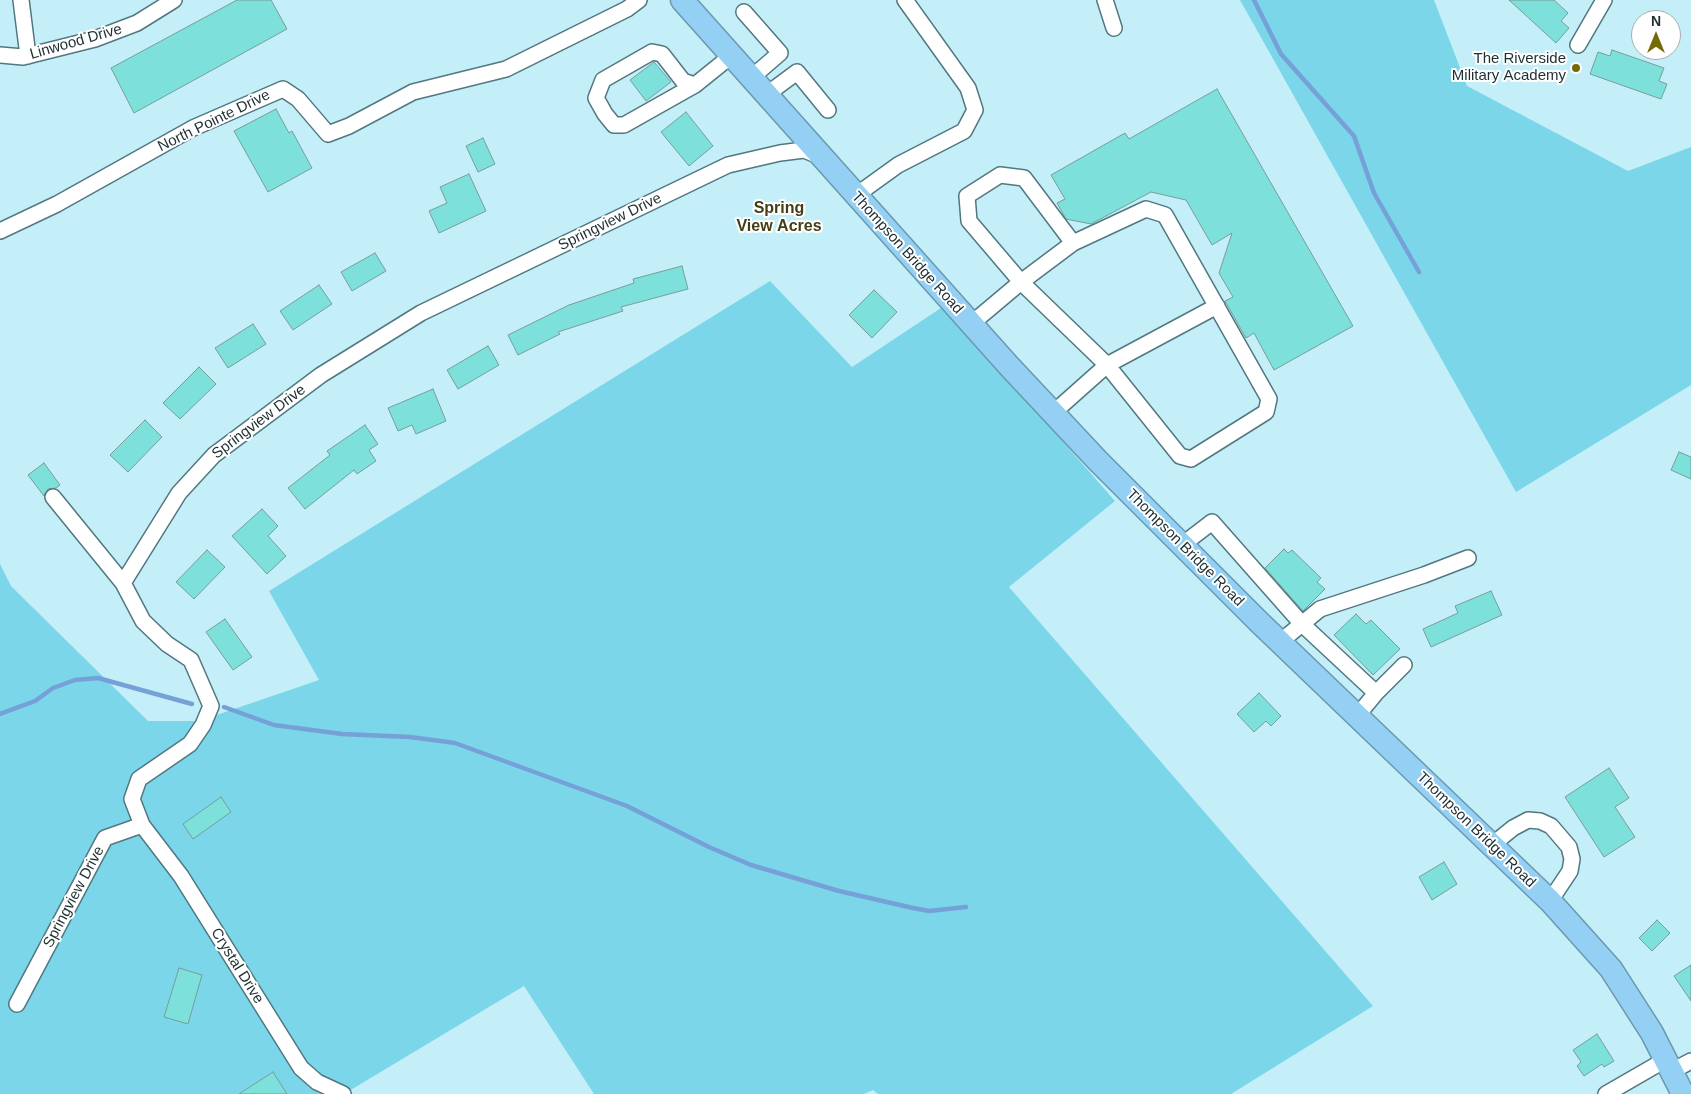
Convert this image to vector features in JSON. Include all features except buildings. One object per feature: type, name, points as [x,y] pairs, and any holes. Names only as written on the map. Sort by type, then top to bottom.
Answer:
[{"type":"highway","name":"Thompson Bridge Road","points":[[682,0],[855,196],[1098,461],[1280,642],[1550,900],[1611,969],[1652,1033],[1676,1064],[1683,1094]]},
{"type":"street","points":[[22,0],[28,56]]},
{"type":"street","name":"Linwood Drive","points":[[0,55],[23,57],[95,39],[137,23],[174,0]]},
{"type":"street","name":"North Pointe Drive","points":[[0,230],[57,204],[193,128],[283,89],[298,99],[328,134],[349,126],[413,92],[506,69],[627,9],[639,0]]},
{"type":"street","points":[[855,196],[898,165],[964,130],[976,110],[968,88],[905,0]]},
{"type":"street","points":[[1105,0],[1114,28]]},
{"type":"street","points":[[1578,46],[1604,0]]},
{"type":"street","points":[[744,12],[780,53],[751,78]]},
{"type":"street","points":[[696,84],[683,81],[662,54],[652,52],[603,80],[596,98],[614,125],[624,125],[696,84],[731,56]]},
{"type":"street","points":[[766,95],[797,72],[828,110]]},
{"type":"street","name":"Springview Drive","points":[[123,583],[179,494],[214,455],[321,375],[421,313],[728,165],[780,153],[804,150],[821,157]]},
{"type":"street","points":[[971,324],[1021,282],[1073,242],[1146,209],[1165,215],[1269,399],[1266,412],[1191,459],[1180,456],[1107,365],[1021,282],[969,222],[968,196],[1000,176],[1024,178],[1073,242]]},
{"type":"street","points":[[1053,413],[1107,365],[1217,306]]},
{"type":"street","points":[[53,497],[123,583],[144,622],[167,644],[191,660],[211,706],[204,725],[190,744],[139,779],[132,799],[142,825]]},
{"type":"street","points":[[1182,545],[1212,522],[1302,624],[1376,693]]},
{"type":"street","points":[[1280,642],[1320,609],[1424,575],[1468,558]]},
{"type":"street","points":[[1357,716],[1376,693],[1404,665]]},
{"type":"street","points":[[1492,845],[1512,828],[1528,820],[1540,821],[1551,826],[1569,847],[1572,859],[1570,871],[1550,900]]},
{"type":"street","name":"Springview Drive","points":[[17,1004],[105,838],[142,825]]},
{"type":"street","name":"Crystal Drive","points":[[142,825],[181,876],[301,1068],[317,1082],[343,1094]]},
{"type":"street","points":[[1606,1094],[1676,1064]]},
{"type":"shaded area","points":[[1240,0],[1434,0],[1467,86],[1628,171],[1691,147],[1691,385],[1516,492]]},
{"type":"shaded area","points":[[770,281],[852,367],[944,306],[1115,501],[1009,587],[1373,1006],[1231,1094],[878,1094],[873,1090],[864,1094],[594,1094],[524,986],[344,1094],[0,1094],[0,564],[11,586],[148,721],[199,721],[319,680],[269,591]]},
{"type":"waterway","points":[[1254,0],[1281,54],[1354,136],[1374,193],[1419,272]]},
{"type":"waterway","points":[[0,714],[35,701],[53,688],[75,680],[98,678],[192,704]]},
{"type":"waterway","points":[[224,707],[274,725],[342,734],[410,737],[455,743],[627,806],[709,847],[751,865],[839,891],[913,908],[929,911],[966,907]]},
{"type":"place","name":"The Riverside Military Academy","points":[[1576,68]]},
{"type":"district","name":"Spring View Acres","points":[[779,218]]}]
